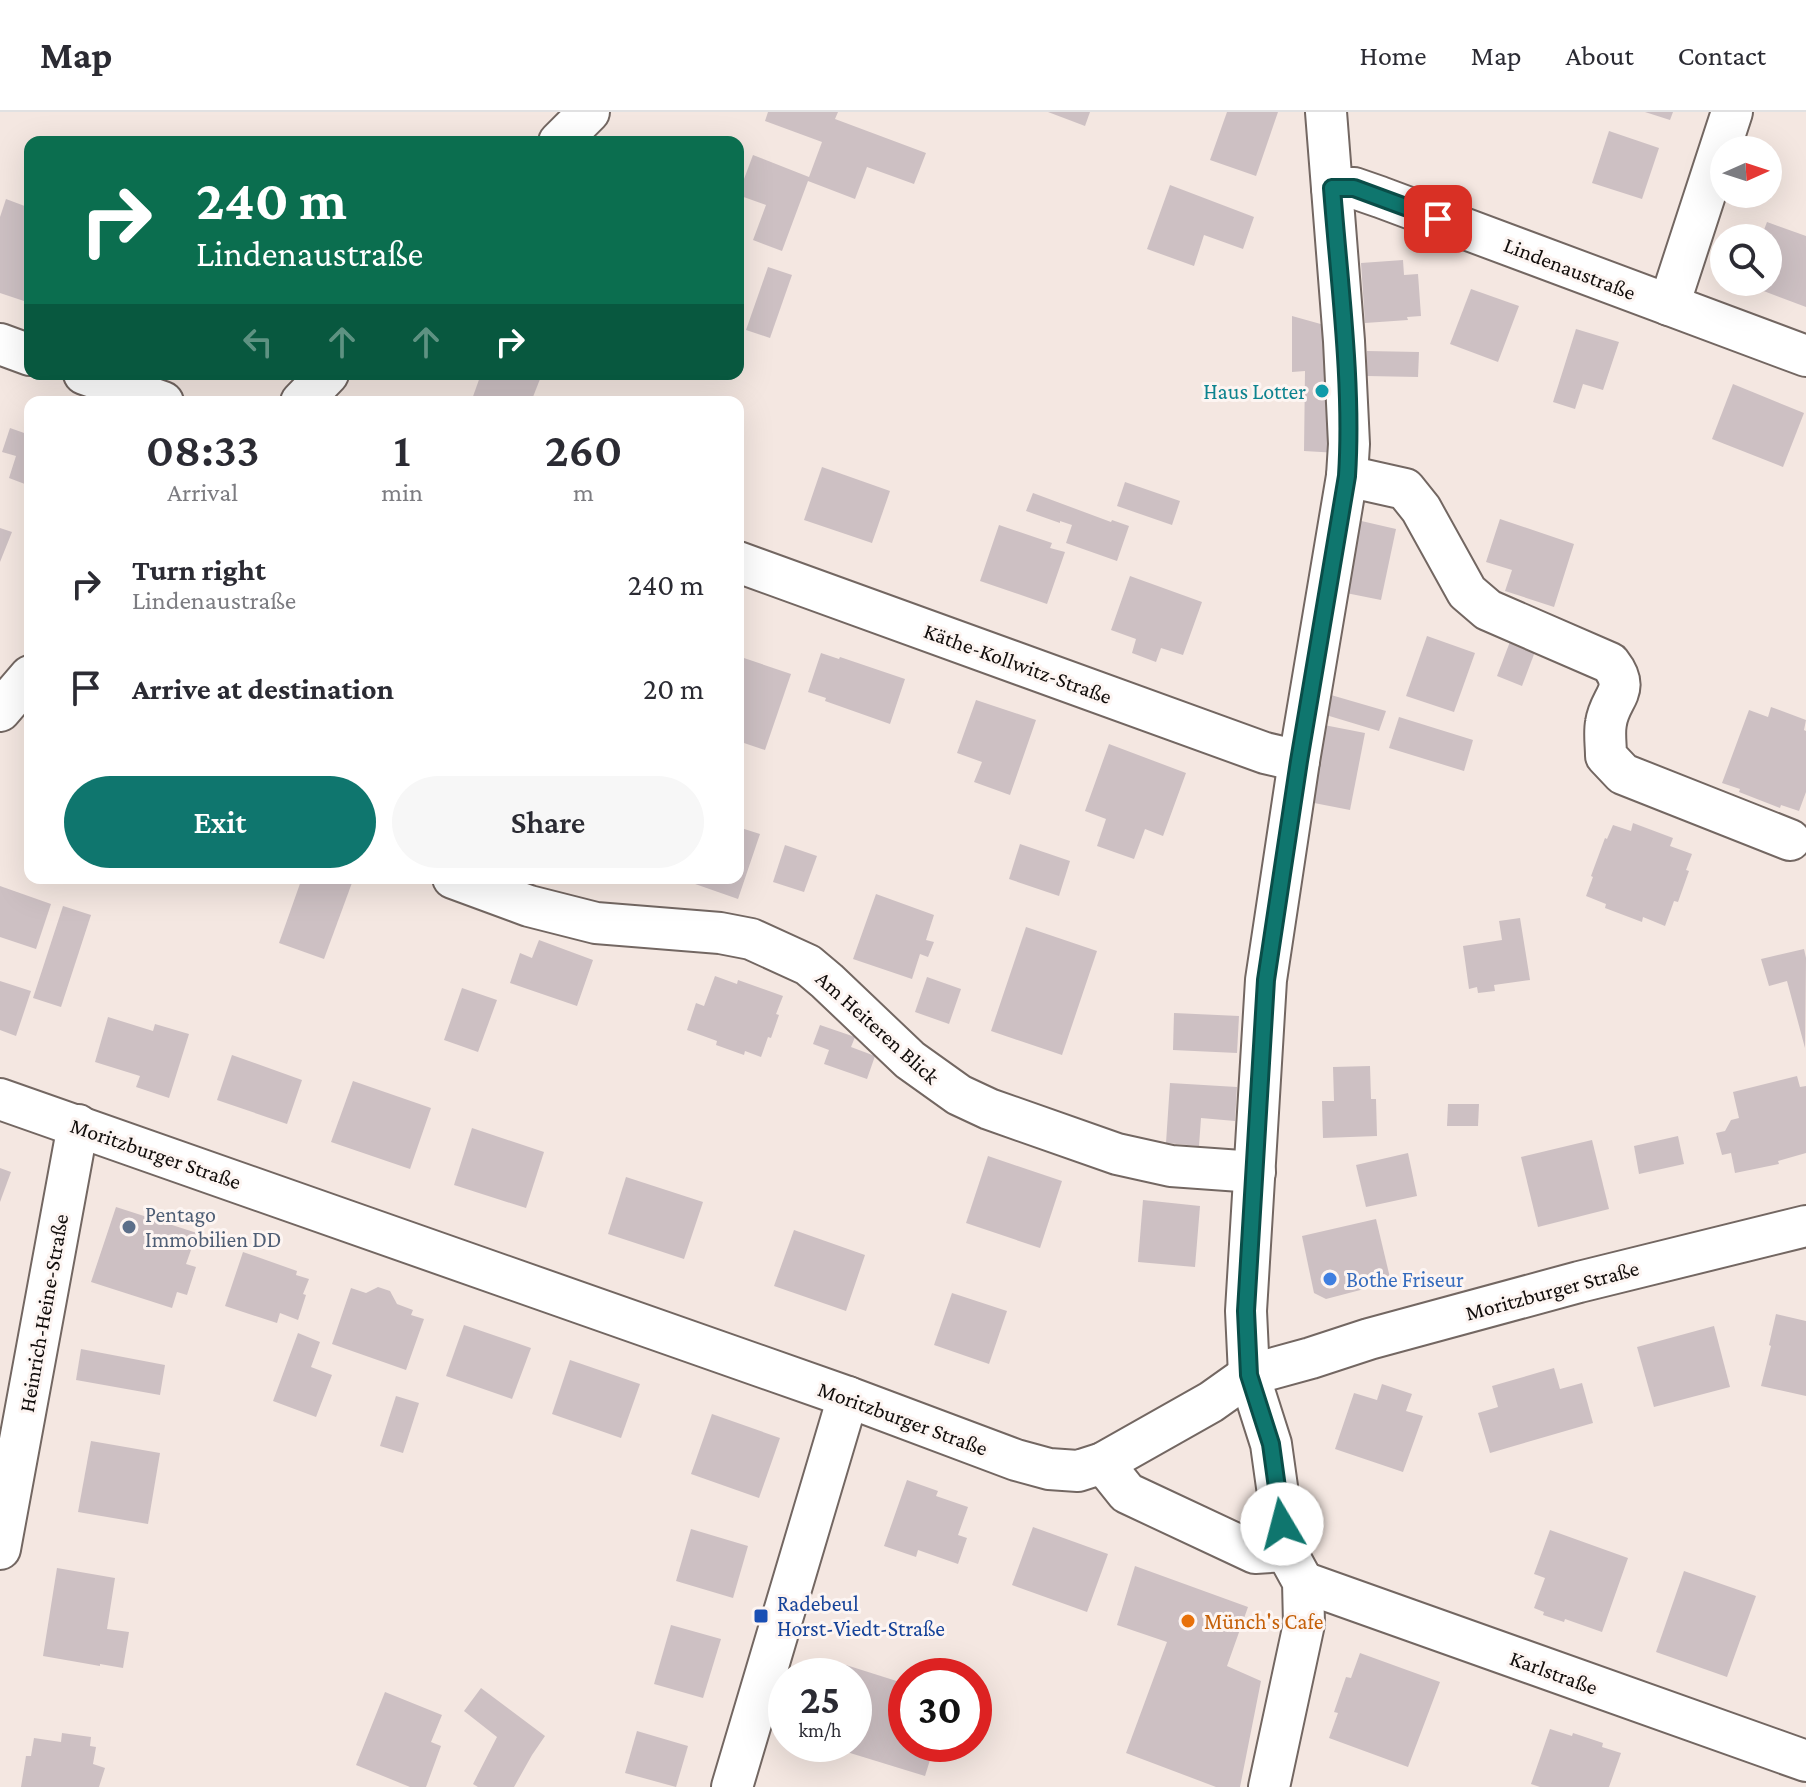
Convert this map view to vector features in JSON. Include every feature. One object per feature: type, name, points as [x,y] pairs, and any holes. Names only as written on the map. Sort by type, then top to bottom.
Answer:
[{"type":"street","points":[[565,136],[589,112]]},
{"type":"street","points":[[1269,1787],[1304,1624],[1271,1444],[1249,1375],[1246,1311],[1266,980],[1347,476],[1349,444],[1344,341],[1326,112]]},
{"type":"street","points":[[1669,305],[1732,112]]},
{"type":"street","name":"Lindenaustraße","points":[[1332,188],[1354,188],[1380,197],[1806,356]]},
{"type":"street","points":[[0,344],[24,353]]},
{"type":"street","points":[[101,380],[146,396]]},
{"type":"street","points":[[307,396],[322,380]]},
{"type":"street","points":[[1347,476],[1405,489],[1421,509],[1467,592],[1488,610],[1610,663],[1619,675],[1620,686],[1606,722],[1606,756],[1623,774],[1790,840]]},
{"type":"street","name":"Käthe-Kollwitz-Straße","points":[[744,564],[1265,753],[1299,761]]},
{"type":"street","name":"Am Heiteren Blick","points":[[469,884],[529,906],[596,923],[720,933],[751,939],[808,965],[910,1060],[959,1095],[989,1109],[1117,1154],[1171,1166],[1255,1172]]},
{"type":"street","name":"Moritzburger Straße","points":[[0,1099],[1049,1469],[1078,1471],[1103,1463],[1211,1402],[1249,1375],[1564,1286],[1806,1226]]},
{"type":"street","name":"Heinrich-Heine-Straße","points":[[0,1549],[78,1125]]},
{"type":"street","points":[[732,1787],[848,1397]]},
{"type":"street","name":"Karlstraße","points":[[1103,1463],[1127,1493],[1255,1553],[1806,1761]]},
{"type":"building","points":[[768,112],[838,112],[835,119],[926,153],[914,184],[867,167],[855,199],[808,181],[782,251],[753,240],[766,205],[744,197],[744,179],[753,155],[809,177],[822,142],[765,121]]},
{"type":"building","points":[[1048,112],[1090,112],[1085,126]]},
{"type":"building","points":[[1227,112],[1278,112],[1256,176],[1210,160]]},
{"type":"building","points":[[1645,112],[1673,112],[1670,120]]},
{"type":"building","points":[[1609,131],[1659,148],[1642,199],[1592,183]]},
{"type":"building","points":[[1170,185],[1254,217],[1243,249],[1204,235],[1194,266],[1147,249]]},
{"type":"building","points":[[6,199],[24,206],[24,301],[0,293],[0,217]]},
{"type":"building","points":[[1782,227],[1806,236],[1806,307],[1777,296],[1782,296]]},
{"type":"building","points":[[1403,260],[1404,275],[1418,274],[1421,316],[1365,323],[1361,263]]},
{"type":"building","points":[[768,267],[792,275],[770,338],[746,330]]},
{"type":"building","points":[[1471,289],[1519,306],[1498,362],[1450,344]]},
{"type":"building","name":"Haus Lotter","points":[[1292,316],[1335,328],[1338,453],[1304,451],[1305,371],[1292,372]]},
{"type":"building","points":[[1576,329],[1619,342],[1603,390],[1583,384],[1575,409],[1553,402]]},
{"type":"building","points":[[1367,351],[1419,352],[1418,377],[1367,376]]},
{"type":"building","points":[[479,380],[540,380],[533,396],[473,396]]},
{"type":"building","points":[[1733,384],[1804,413],[1783,467],[1712,439]]},
{"type":"building","points":[[10,428],[24,433],[24,484],[9,478],[16,456],[2,452]]},
{"type":"building","points":[[822,467],[890,491],[872,543],[804,520]]},
{"type":"building","points":[[1125,482],[1180,501],[1172,525],[1117,506]]},
{"type":"building","points":[[1033,493],[1129,526],[1117,561],[1066,543],[1072,525],[1026,511]]},
{"type":"building","points":[[1500,519],[1574,544],[1554,607],[1505,591],[1512,570],[1486,562]]},
{"type":"building","points":[[1357,520],[1396,529],[1381,600],[1341,592]]},
{"type":"building","points":[[999,525],[1052,543],[1050,548],[1065,552],[1047,604],[980,581]]},
{"type":"building","points":[[0,528],[12,532],[0,562]]},
{"type":"building","points":[[1130,576],[1202,602],[1183,655],[1161,648],[1156,662],[1132,653],[1136,639],[1111,630]]},
{"type":"building","points":[[1427,636],[1475,653],[1454,712],[1406,696]]},
{"type":"building","points":[[1511,639],[1536,649],[1522,686],[1497,676]]},
{"type":"building","points":[[821,653],[905,679],[890,724],[808,692]]},
{"type":"building","points":[[744,658],[791,674],[765,750],[744,743]]},
{"type":"building","points":[[1331,695],[1386,711],[1379,731],[1326,715]]},
{"type":"building","points":[[976,700],[1036,720],[1010,795],[974,782],[982,762],[957,753]]},
{"type":"building","points":[[1771,707],[1806,720],[1806,792],[1799,811],[1781,805],[1780,808],[1722,783],[1749,710],[1768,717]]},
{"type":"building","points":[[1399,717],[1473,740],[1464,771],[1389,748]]},
{"type":"building","points":[[1324,725],[1365,733],[1350,810],[1309,802]]},
{"type":"building","points":[[1109,744],[1186,773],[1163,836],[1145,829],[1134,859],[1097,846],[1106,819],[1085,811]]},
{"type":"building","points":[[1633,823],[1673,838],[1670,846],[1692,854],[1678,902],[1674,901],[1665,926],[1643,917],[1642,922],[1605,908],[1606,904],[1586,896],[1605,838],[1613,825],[1631,831]]},
{"type":"building","points":[[744,829],[760,834],[744,881]]},
{"type":"building","points":[[1020,844],[1070,861],[1059,896],[1009,879]]},
{"type":"building","points":[[785,845],[817,856],[804,892],[773,882]]},
{"type":"building","points":[[300,884],[352,884],[324,959],[279,943]]},
{"type":"building","points":[[695,884],[743,884],[738,899]]},
{"type":"building","points":[[0,886],[51,904],[36,949],[0,937]]},
{"type":"building","points":[[876,894],[934,915],[926,940],[934,942],[928,957],[920,954],[912,979],[853,959]]},
{"type":"building","points":[[63,906],[91,915],[61,1007],[33,998]]},
{"type":"building","points":[[1520,918],[1530,980],[1494,985],[1495,991],[1478,993],[1477,987],[1469,989],[1463,946],[1502,940],[1499,921]]},
{"type":"building","points":[[1026,927],[1097,951],[1062,1055],[991,1031]]},
{"type":"building","points":[[539,940],[593,960],[577,1006],[510,983],[520,953],[532,958]]},
{"type":"building","points":[[1804,949],[1805,1048],[1787,981],[1769,986],[1761,959]]},
{"type":"building","points":[[715,976],[737,984],[738,980],[783,996],[771,1038],[768,1037],[761,1057],[745,1051],[744,1055],[716,1045],[717,1041],[687,1030],[696,1003],[704,1006]]},
{"type":"building","points":[[927,977],[961,989],[949,1024],[915,1012]]},
{"type":"building","points":[[0,981],[31,991],[16,1036],[0,1030]]},
{"type":"building","points":[[462,988],[497,1000],[478,1052],[444,1040]]},
{"type":"building","points":[[1174,1013],[1239,1016],[1237,1053],[1173,1050]]},
{"type":"building","points":[[108,1017],[153,1031],[155,1024],[189,1034],[169,1098],[136,1087],[140,1076],[95,1062]]},
{"type":"building","points":[[820,1025],[855,1037],[851,1047],[875,1056],[867,1079],[824,1064],[829,1050],[813,1044]]},
{"type":"building","points":[[232,1055],[302,1080],[287,1124],[217,1100]]},
{"type":"building","points":[[1370,1066],[1371,1099],[1376,1099],[1377,1136],[1323,1138],[1322,1101],[1334,1101],[1333,1067]]},
{"type":"building","points":[[1797,1076],[1800,1087],[1806,1086],[1806,1153],[1778,1161],[1779,1164],[1735,1173],[1731,1153],[1722,1155],[1716,1133],[1725,1131],[1731,1120],[1739,1118],[1733,1092]]},
{"type":"building","points":[[353,1081],[431,1108],[410,1169],[331,1142]]},
{"type":"building","points":[[1170,1083],[1237,1087],[1235,1121],[1201,1118],[1199,1146],[1166,1143]]},
{"type":"building","points":[[1448,1104],[1479,1104],[1478,1126],[1447,1126]]},
{"type":"building","points":[[472,1128],[544,1152],[526,1208],[454,1185]]},
{"type":"building","points":[[1678,1136],[1684,1164],[1639,1174],[1634,1146]]},
{"type":"building","points":[[1592,1140],[1609,1209],[1538,1227],[1521,1157]]},
{"type":"building","points":[[1408,1153],[1417,1196],[1366,1207],[1356,1165]]},
{"type":"building","points":[[988,1156],[1062,1181],[1040,1248],[966,1223]]},
{"type":"building","points":[[0,1168],[11,1172],[0,1202]]},
{"type":"building","points":[[626,1177],[703,1202],[684,1259],[608,1234]]},
{"type":"building","points":[[1143,1200],[1200,1206],[1195,1267],[1138,1262]]},
{"type":"building","points":[[116,1207],[197,1233],[186,1264],[196,1267],[187,1295],[177,1292],[172,1308],[91,1282]]},
{"type":"building","points":[[1376,1219],[1391,1282],[1326,1299],[1314,1293],[1302,1236]]},
{"type":"building","points":[[794,1230],[865,1255],[846,1311],[774,1286]]},
{"type":"building","points":[[243,1252],[297,1271],[296,1275],[309,1279],[298,1320],[280,1313],[277,1323],[225,1306]]},
{"type":"building","points":[[378,1287],[390,1291],[397,1304],[413,1310],[411,1315],[424,1319],[406,1370],[332,1344],[351,1288],[366,1293]]},
{"type":"building","points":[[952,1293],[1007,1311],[989,1364],[934,1345]]},
{"type":"building","points":[[1776,1314],[1806,1321],[1806,1396],[1761,1386]]},
{"type":"building","points":[[464,1325],[531,1348],[512,1399],[446,1376]]},
{"type":"building","points":[[1714,1326],[1730,1387],[1654,1407],[1637,1347]]},
{"type":"building","points":[[298,1333],[320,1342],[311,1367],[332,1375],[316,1417],[273,1401]]},
{"type":"building","points":[[81,1349],[165,1365],[160,1395],[76,1380]]},
{"type":"building","points":[[570,1360],[640,1384],[621,1438],[552,1414]]},
{"type":"building","points":[[1554,1368],[1560,1389],[1582,1383],[1593,1423],[1490,1453],[1478,1413],[1498,1407],[1492,1386]]},
{"type":"building","points":[[1382,1384],[1412,1394],[1406,1411],[1423,1416],[1403,1472],[1335,1449],[1354,1393],[1377,1400]]},
{"type":"building","points":[[396,1396],[419,1403],[403,1453],[380,1446]]},
{"type":"building","points":[[712,1414],[780,1438],[759,1498],[691,1474]]},
{"type":"building","points":[[91,1441],[160,1453],[148,1524],[78,1512]]},
{"type":"building","points":[[907,1480],[938,1491],[936,1496],[968,1507],[958,1535],[967,1538],[958,1564],[918,1550],[916,1557],[884,1546]]},
{"type":"building","points":[[1033,1527],[1108,1554],[1087,1612],[1012,1585]]},
{"type":"building","points":[[691,1529],[748,1546],[733,1598],[676,1581]]},
{"type":"building","points":[[1550,1530],[1628,1558],[1602,1632],[1543,1615],[1544,1612],[1534,1608],[1545,1578],[1534,1574]]},
{"type":"building","points":[[1135,1566],[1248,1607],[1227,1666],[1261,1681],[1240,1787],[1216,1787],[1126,1753],[1167,1642],[1117,1625]]},
{"type":"building","points":[[57,1568],[115,1578],[107,1629],[129,1632],[123,1668],[43,1656]]},
{"type":"building","points":[[1684,1571],[1756,1596],[1727,1677],[1656,1652]]},
{"type":"building","points":[[671,1625],[721,1639],[703,1698],[654,1684]]},
{"type":"building","points":[[1360,1653],[1440,1682],[1408,1767],[1329,1738],[1346,1677],[1351,1678]]},
{"type":"building","points":[[872,1673],[888,1678],[888,1762],[929,1762],[925,1776],[872,1760]]},
{"type":"building","points":[[481,1688],[545,1736],[514,1787],[478,1787],[473,1784],[497,1737],[464,1711]]},
{"type":"building","points":[[385,1692],[442,1715],[431,1742],[441,1746],[426,1787],[410,1787],[356,1765]]},
{"type":"building","points":[[1550,1729],[1603,1743],[1602,1747],[1621,1753],[1609,1787],[1540,1787],[1531,1784]]},
{"type":"building","points":[[637,1731],[688,1746],[676,1787],[625,1773]]},
{"type":"building","points":[[62,1733],[91,1737],[90,1746],[96,1747],[93,1764],[105,1768],[99,1787],[21,1787],[26,1756],[31,1756],[34,1738],[61,1742]]},
{"type":"place","name":"Haus Lotter","points":[[1322,391]]},
{"type":"place","name":"Pentago Immobilien DD","points":[[129,1227]]},
{"type":"place","name":"Bothe Friseur","points":[[1330,1279]]},
{"type":"place","name":"Radebeul Horst-Viedt-Straße","points":[[761,1616]]},
{"type":"place","name":"Münch's Cafe","points":[[1188,1621]]},
{"type":"route","points":[[1282,1524],[1271,1444],[1249,1375],[1246,1311],[1266,980],[1347,476],[1349,444],[1344,341],[1332,188],[1354,188],[1438,219]]}]
